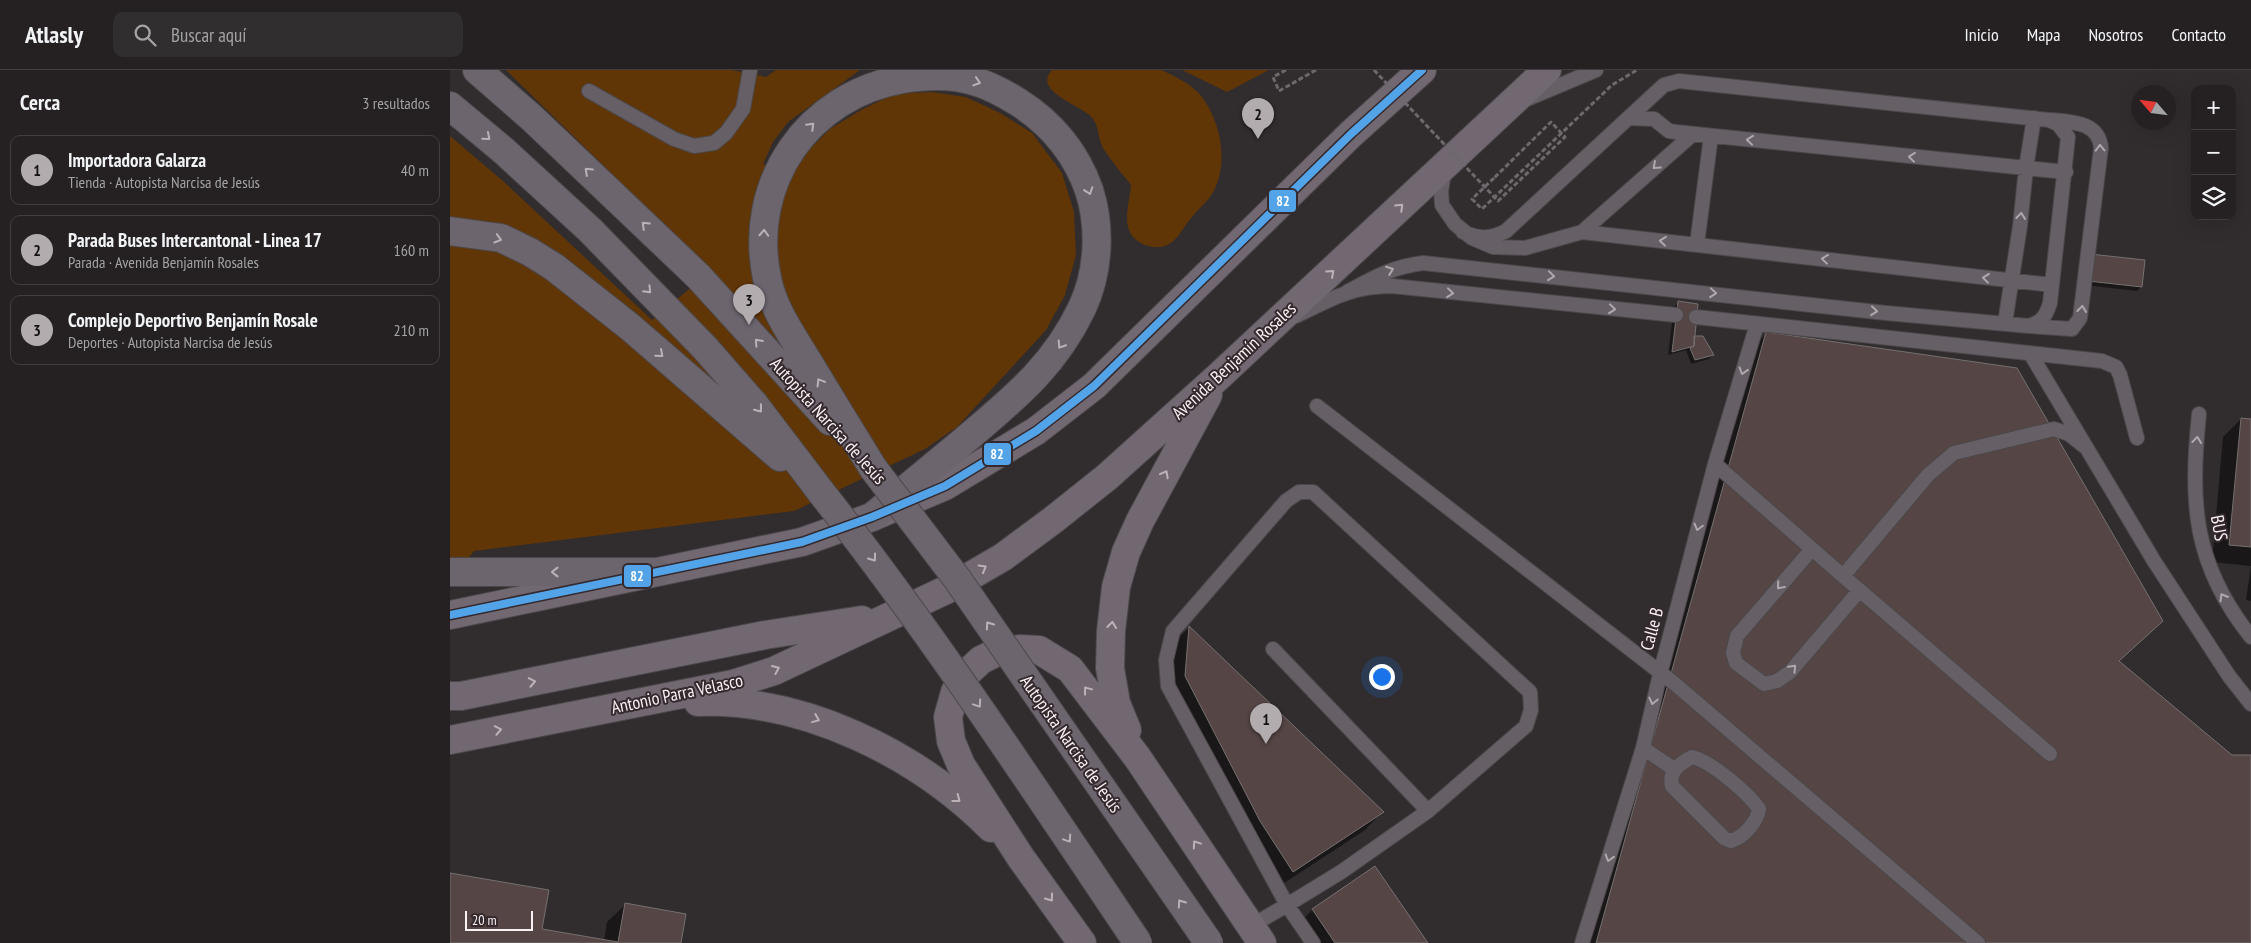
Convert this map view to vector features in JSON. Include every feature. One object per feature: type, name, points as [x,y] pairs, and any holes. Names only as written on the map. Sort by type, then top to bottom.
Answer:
[{"type":"highway","name":"Autopista Narcisa de Jesús","points":[[477,70],[533,119],[698,276],[873,468],[958,580],[1209,943]]},
{"type":"highway","points":[[872,517],[1025,389],[1049,362],[1083,307],[1092,283],[1097,254],[1093,202],[1084,178],[1071,153],[1054,130],[1030,110],[1002,92],[976,81],[948,76],[920,76],[868,88],[839,103],[814,122],[794,145],[781,164],[771,190],[764,219],[763,247],[767,279],[778,313],[873,468]]},
{"type":"highway","points":[[450,106],[504,150],[590,230],[705,348],[754,404],[868,552],[974,698],[1138,943]]},
{"type":"highway","points":[[450,231],[501,238],[530,252],[554,267],[821,492]]},
{"type":"highway","points":[[450,572],[656,572]]},
{"type":"main road","points":[[450,615],[802,542],[872,517],[945,486],[1036,431],[1094,386],[1351,134],[1422,70]]},
{"type":"main road","name":"Avenida Benjamín Rosales","points":[[893,615],[948,589],[1003,556],[1054,520],[1107,477],[1218,377],[1503,109],[1547,70]]},
{"type":"main road","points":[[1137,757],[1116,703],[1110,668],[1111,631],[1116,587],[1126,552],[1140,521],[1218,377]]},
{"type":"main road","points":[[450,696],[461,696],[765,635],[893,615]]},
{"type":"main road","name":"Antonio Parra Velasco","points":[[450,740],[733,684],[774,671],[893,615]]},
{"type":"main road","points":[[1082,943],[1021,858],[961,764],[951,742],[948,717],[955,692],[966,674],[981,660],[997,652],[1019,649],[1039,650],[1057,660],[1075,674],[1137,757],[1257,934]]},
{"type":"main road","points":[[629,704],[716,701],[761,706],[805,715],[845,731],[882,749],[920,772],[976,812],[1021,858]]},
{"type":"lane","points":[[589,91],[674,139],[694,146],[714,143],[726,133],[743,109],[750,70]]},
{"type":"lane","points":[[1503,109],[1596,70]]},
{"type":"lane","points":[[1257,340],[1289,319],[1347,292],[1381,273],[1400,266],[1423,263],[1886,313],[2072,329],[2080,318],[2101,148],[2097,135],[2089,127],[2077,122],[1678,81],[1664,85],[1506,231],[1498,236],[1481,238],[1463,232]]},
{"type":"lane","points":[[1628,118],[1654,119],[1669,131],[1692,134],[2066,172]]},
{"type":"lane","points":[[2006,323],[2034,118]]},
{"type":"lane","points":[[2029,326],[2042,320],[2046,314],[2052,285],[2066,172],[2068,137],[2058,124],[2049,120]]},
{"type":"lane","points":[[1582,232],[1692,134]]},
{"type":"lane","points":[[1697,244],[1711,136]]},
{"type":"lane","points":[[1458,152],[1443,179],[1441,191],[1442,206],[1447,216],[1463,232],[1482,243],[1504,249],[1525,248],[1582,232],[2012,282],[2052,285]]},
{"type":"lane","points":[[1347,292],[1370,286],[1392,286],[1676,316]]},
{"type":"lane","points":[[1696,318],[2102,361],[2116,367],[2120,375],[2136,438]]},
{"type":"lane","name":"Calle B","points":[[1582,943],[1643,748],[1714,464],[1757,324]]},
{"type":"lane","points":[[2030,353],[2154,561],[2229,676],[2251,704]]},
{"type":"lane","points":[[1317,406],[1683,690],[1978,943]]},
{"type":"lane","name":"BUS","points":[[2199,414],[2194,492],[2198,527],[2205,557],[2218,589],[2233,614],[2251,637]]},
{"type":"lane","points":[[1843,576],[1928,475],[1939,463],[1954,453],[2054,429],[2069,434],[2084,446]]},
{"type":"lane","points":[[1714,464],[2050,754]]},
{"type":"lane","points":[[1257,934],[1287,905],[1341,872],[1428,811],[1526,726],[1531,710],[1530,692],[1313,492],[1299,492],[1286,501],[1173,631],[1166,660],[1168,686],[1287,905],[1312,943]]},
{"type":"lane","points":[[1812,549],[1737,636],[1733,653],[1736,663],[1764,684],[1777,681],[1790,672],[1859,591]]},
{"type":"lane","points":[[1273,649],[1428,811]]},
{"type":"lane","points":[[1643,748],[1674,769]]},
{"type":"lane","points":[[1692,757],[1700,759],[1755,803],[1759,809],[1758,818],[1738,839],[1731,841],[1724,838],[1672,786],[1670,780],[1674,769],[1692,757]]},
{"type":"path","points":[[1286,70],[1273,77],[1279,91],[1316,70]]},
{"type":"path","points":[[1374,70],[1498,201],[1565,136],[1551,122],[1494,178],[1472,198],[1482,209],[1612,85],[1637,70]]},
{"type":"shaded area","points":[[506,70],[732,70],[766,77],[776,70],[860,70],[788,122],[773,142],[763,164],[792,176],[808,151],[830,129],[861,110],[894,94],[932,92],[966,97],[1000,113],[1032,133],[1062,173],[1074,212],[1076,255],[1065,295],[1046,330],[957,427],[925,449],[794,511],[474,551],[450,582],[450,136],[503,181],[652,320],[711,271]]},
{"type":"shaded area","points":[[1052,70],[1161,70],[1188,84],[1202,97],[1209,108],[1219,133],[1222,160],[1220,173],[1210,197],[1171,243],[1162,247],[1151,247],[1135,239],[1132,235],[1127,220],[1131,185],[1103,148],[1093,119],[1054,92],[1048,85],[1047,78]]},
{"type":"shaded area","points":[[1182,70],[1269,70],[1227,92]]},
{"type":"building","points":[[2090,254],[2145,260],[2142,287],[2088,281]]},
{"type":"building","points":[[1678,301],[1698,304],[1694,346],[1672,352]]},
{"type":"building","points":[[1766,332],[2017,368],[2163,621],[2119,661],[2232,755],[2251,755],[2251,943],[1596,943]]},
{"type":"building","points":[[1694,336],[1703,336],[1714,355],[1695,360],[1690,348],[1694,346]]},
{"type":"building","points":[[2241,418],[2251,419],[2251,547],[2229,545]]},
{"type":"building","points":[[1189,626],[1384,812],[1293,872],[1260,821],[1185,676]]},
{"type":"building","points":[[1375,866],[1428,943],[1335,943],[1312,909]]},
{"type":"building","points":[[450,873],[549,890],[542,929],[618,942],[625,903],[686,914],[681,943],[450,943]]},
{"type":"transit line","name":"82","points":[[450,615],[802,542],[872,517],[945,486],[1036,431],[1094,386],[1351,134],[1422,70]]},
{"type":"place","name":"Parada Buses Intercantonal - Linea 17","points":[[1258,139]]},
{"type":"place","name":"Complejo Deportivo Benjamín Rosale","points":[[749,325]]},
{"type":"place","name":"Importadora Galarza","points":[[1266,744]]}]
